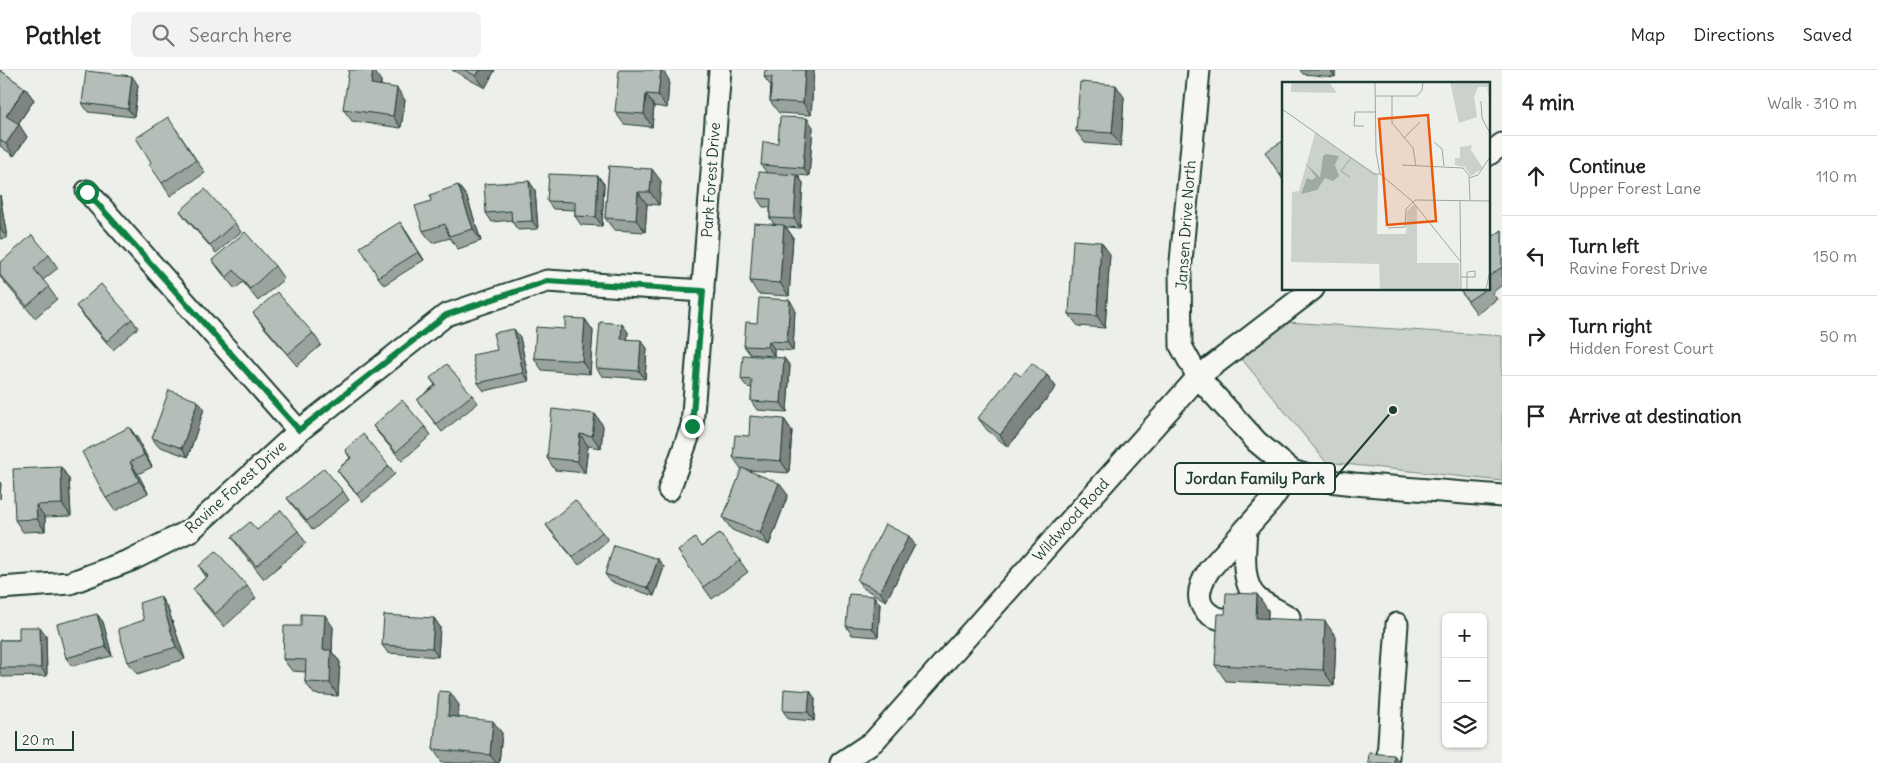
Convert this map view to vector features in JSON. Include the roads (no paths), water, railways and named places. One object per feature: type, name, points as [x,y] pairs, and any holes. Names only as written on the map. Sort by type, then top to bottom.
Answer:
[{"type":"street","name":"Park Forest Drive","points":[[669,490],[692,426],[720,70]]},
{"type":"street","name":"Jansen Drive North","points":[[1199,70],[1180,272],[1181,346],[1198,377],[1257,442],[1292,471]]},
{"type":"street","points":[[1490,153],[1502,144]]},
{"type":"street","points":[[87,192],[299,430]]},
{"type":"street","name":"Ravine Forest Drive","points":[[0,588],[70,583],[131,560],[191,530],[299,430],[446,315],[547,281],[703,291]]},
{"type":"street","name":"Wildwood Road","points":[[840,763],[874,741],[1198,377],[1312,290]]},
{"type":"street","points":[[1231,621],[1214,618],[1205,612],[1199,597],[1200,583],[1209,570],[1270,502],[1292,471],[1321,480],[1354,484],[1502,496]]},
{"type":"street","points":[[1246,529],[1244,562],[1248,584],[1257,598],[1289,617]]},
{"type":"street","points":[[1388,757],[1397,624]]},
{"type":"place","name":"Jordan Family Park","points":[[1393,410]]}]
